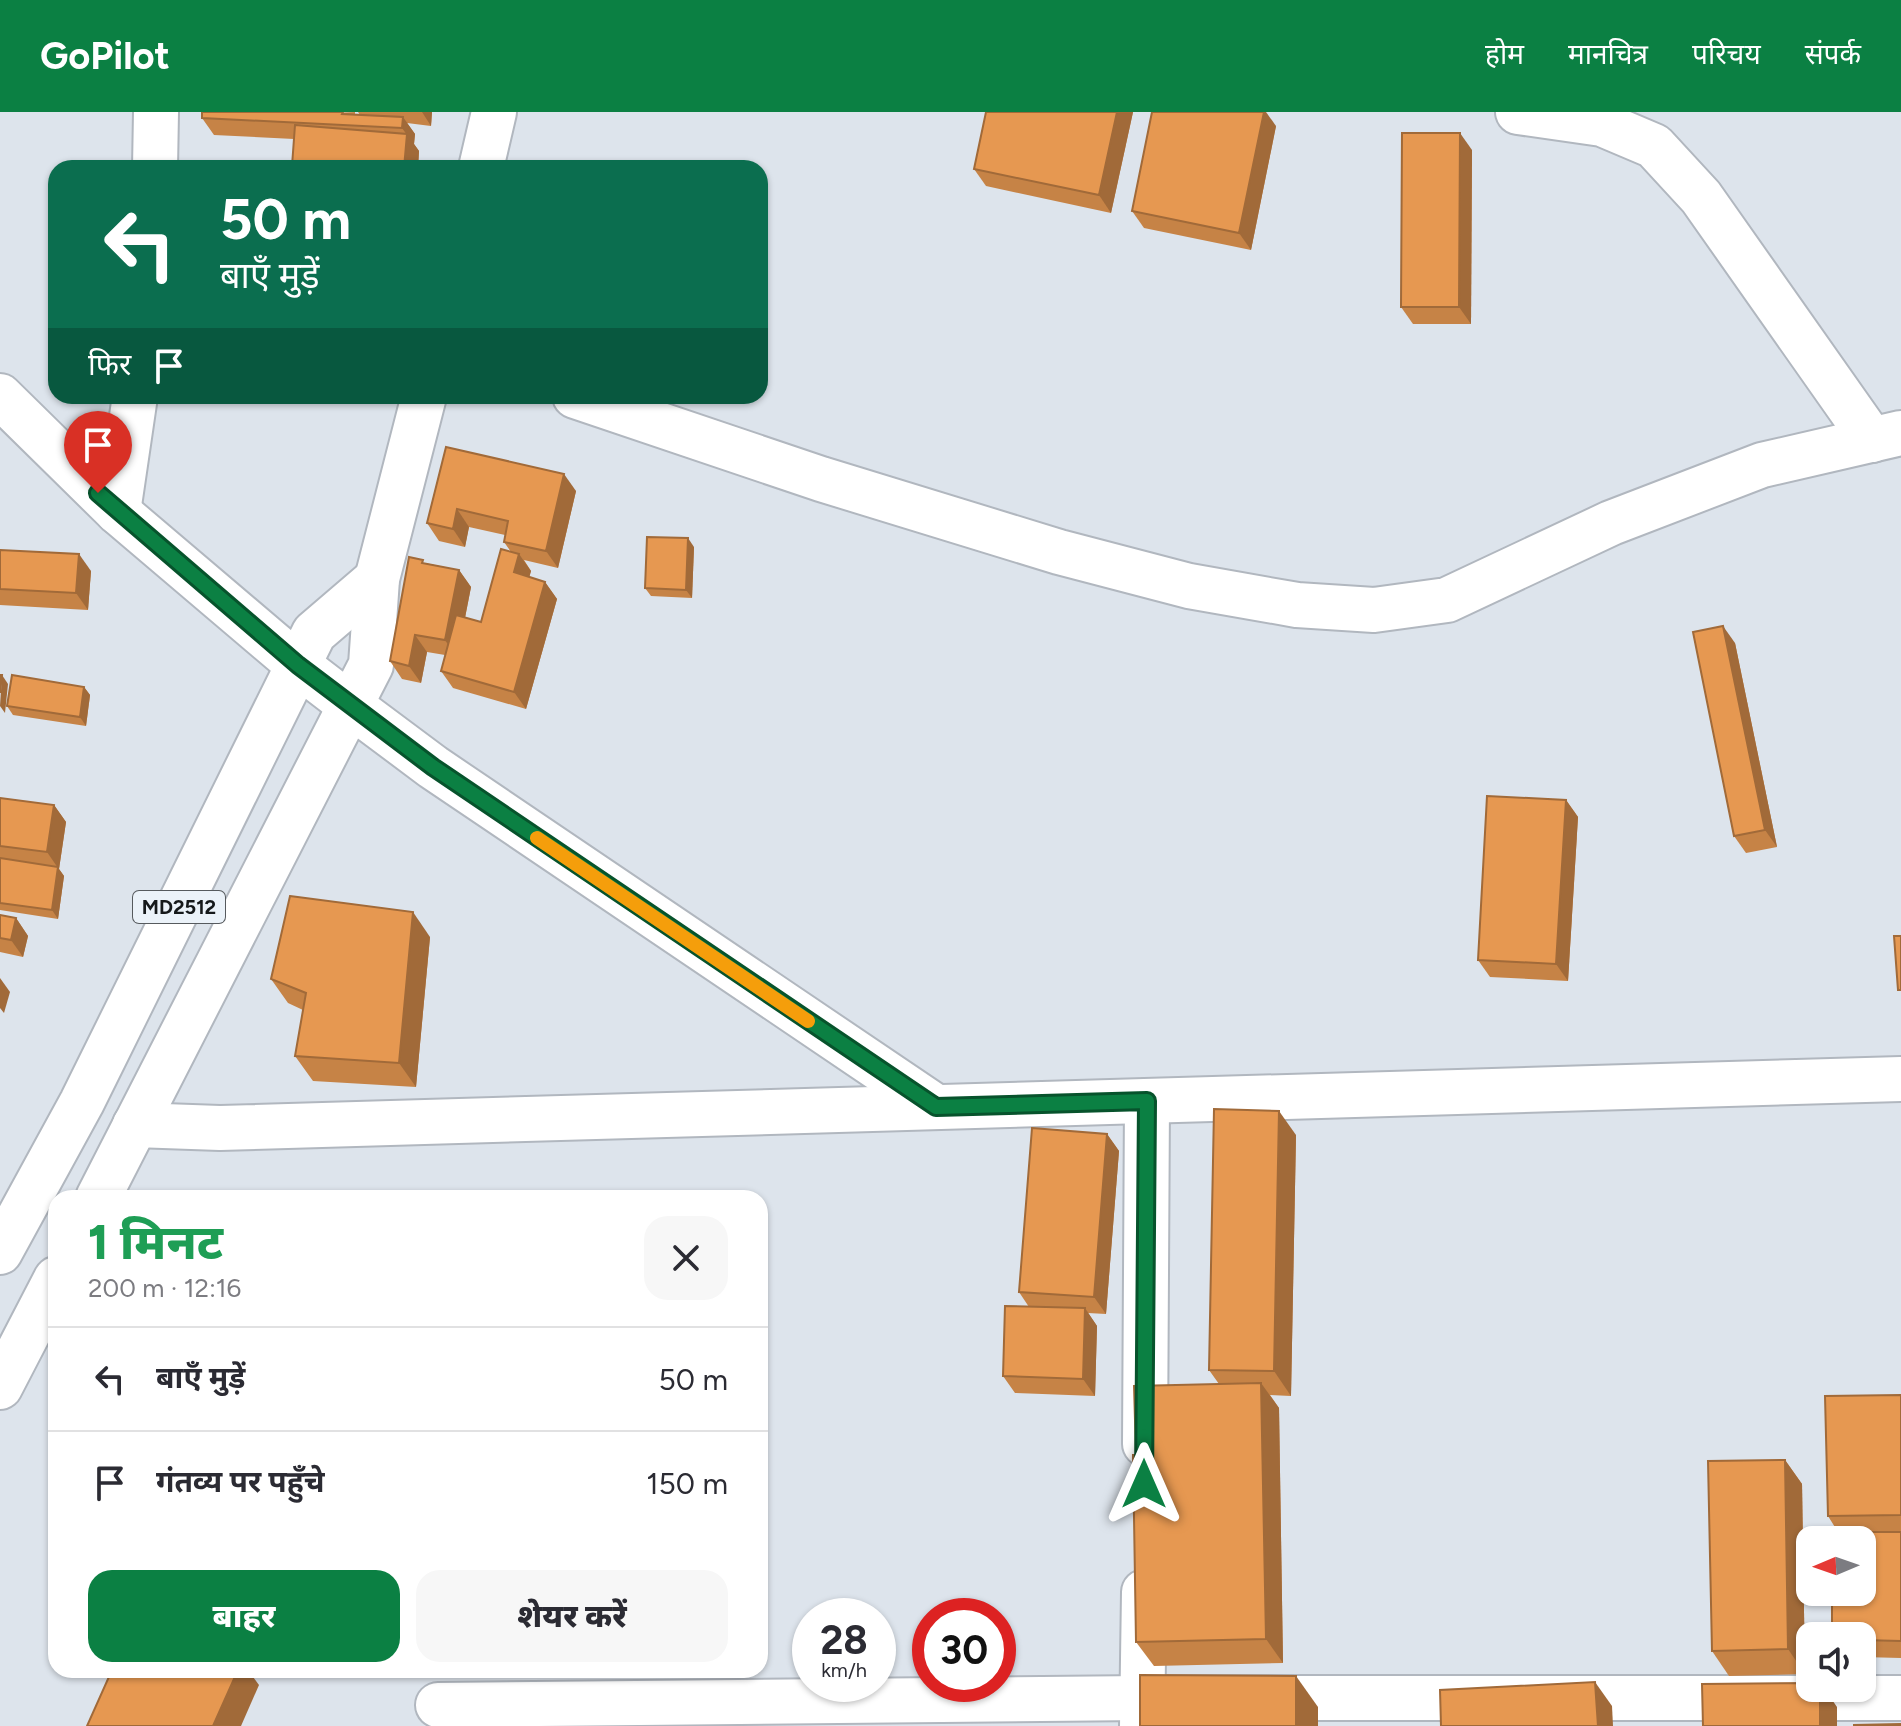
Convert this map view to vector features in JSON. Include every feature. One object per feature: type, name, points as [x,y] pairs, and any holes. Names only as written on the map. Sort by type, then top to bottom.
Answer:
[{"type":"street","points":[[155,160],[156,112]]},
{"type":"street","points":[[483,160],[494,112]]},
{"type":"street","points":[[599,404],[821,479],[1059,552],[1189,586],[1297,605],[1374,610],[1447,600],[1611,523],[1762,465],[1886,437],[1701,197],[1654,146],[1602,124],[1518,112]]},
{"type":"street","points":[[0,396],[118,512],[298,665],[350,705],[433,767],[936,1107]]},
{"type":"street","points":[[118,512],[134,404]]},
{"type":"street","name":"MD2512","points":[[102,1190],[371,665],[377,579],[422,404]]},
{"type":"street","name":"MD2512","points":[[0,1252],[82,1102],[314,633],[377,579]]},
{"type":"street","points":[[135,1125],[220,1128],[1901,1079]]},
{"type":"street","points":[[1144,1490],[1147,1101]]},
{"type":"street","points":[[2,1381],[48,1294]]},
{"type":"street","points":[[1143,1712],[1144,1554]]},
{"type":"street","points":[[438,1705],[1143,1712],[1901,1698]]},
{"type":"building","points":[[202,112],[343,112],[403,117],[402,128],[202,118]]},
{"type":"building","points":[[986,112],[1117,112],[1099,195],[974,169]]},
{"type":"building","points":[[1152,112],[1264,112],[1239,233],[1132,211]]},
{"type":"building","points":[[295,125],[407,134],[405,160],[292,160]]},
{"type":"building","points":[[1402,133],[1460,133],[1459,307],[1401,307]]},
{"type":"building","points":[[446,447],[564,474],[546,551],[504,542],[508,521],[457,509],[453,529],[427,523]]},
{"type":"building","points":[[647,537],[688,538],[686,590],[645,588]]},
{"type":"building","points":[[501,549],[519,554],[514,572],[545,582],[514,692],[441,671],[456,615],[481,622]]},
{"type":"building","points":[[0,550],[79,554],[76,593],[0,589]]},
{"type":"building","points":[[409,557],[423,560],[422,563],[459,570],[445,640],[415,635],[409,666],[390,661]]},
{"type":"building","points":[[1723,626],[1765,830],[1734,836],[1693,632]]},
{"type":"building","points":[[12,675],[84,687],[80,717],[7,706]]},
{"type":"building","points":[[1487,796],[1566,800],[1556,964],[1478,960]]},
{"type":"building","points":[[0,798],[54,805],[47,852],[0,846]]},
{"type":"building","points":[[0,858],[58,867],[52,910],[0,903]]},
{"type":"building","points":[[290,896],[413,912],[399,1063],[295,1056],[306,993],[271,979]]},
{"type":"building","points":[[0,915],[16,918],[11,940],[0,938]]},
{"type":"building","points":[[1894,936],[1901,936],[1901,990],[1898,990]]},
{"type":"building","points":[[1214,1109],[1279,1111],[1274,1371],[1209,1370]]},
{"type":"building","points":[[1032,1128],[1107,1134],[1094,1297],[1019,1292]]},
{"type":"building","points":[[1005,1306],[1085,1308],[1083,1379],[1003,1376]]},
{"type":"building","points":[[1261,1383],[1266,1639],[1136,1642],[1134,1386]]},
{"type":"building","points":[[1901,1395],[1901,1515],[1828,1516],[1825,1396]]},
{"type":"building","points":[[1785,1460],[1788,1649],[1712,1651],[1708,1461]]},
{"type":"building","points":[[1876,1532],[1901,1532],[1901,1641],[1876,1640],[1876,1622],[1832,1622],[1832,1606],[1876,1606]]},
{"type":"building","points":[[1140,1675],[1296,1676],[1296,1726],[1140,1726]]},
{"type":"building","points":[[108,1678],[234,1678],[213,1726],[87,1726]]},
{"type":"building","points":[[1595,1682],[1598,1726],[1441,1726],[1440,1690]]},
{"type":"building","points":[[1796,1683],[1796,1702],[1820,1702],[1820,1726],[1703,1726],[1702,1684]]},
{"type":"building","points":[[1854,1725],[1901,1726],[1854,1726]]},
{"type":"slow traffic","points":[[537,838],[808,1021]]},
{"type":"route","points":[[98,493],[298,665],[433,767],[936,1107],[1147,1101],[1144,1484]]}]
